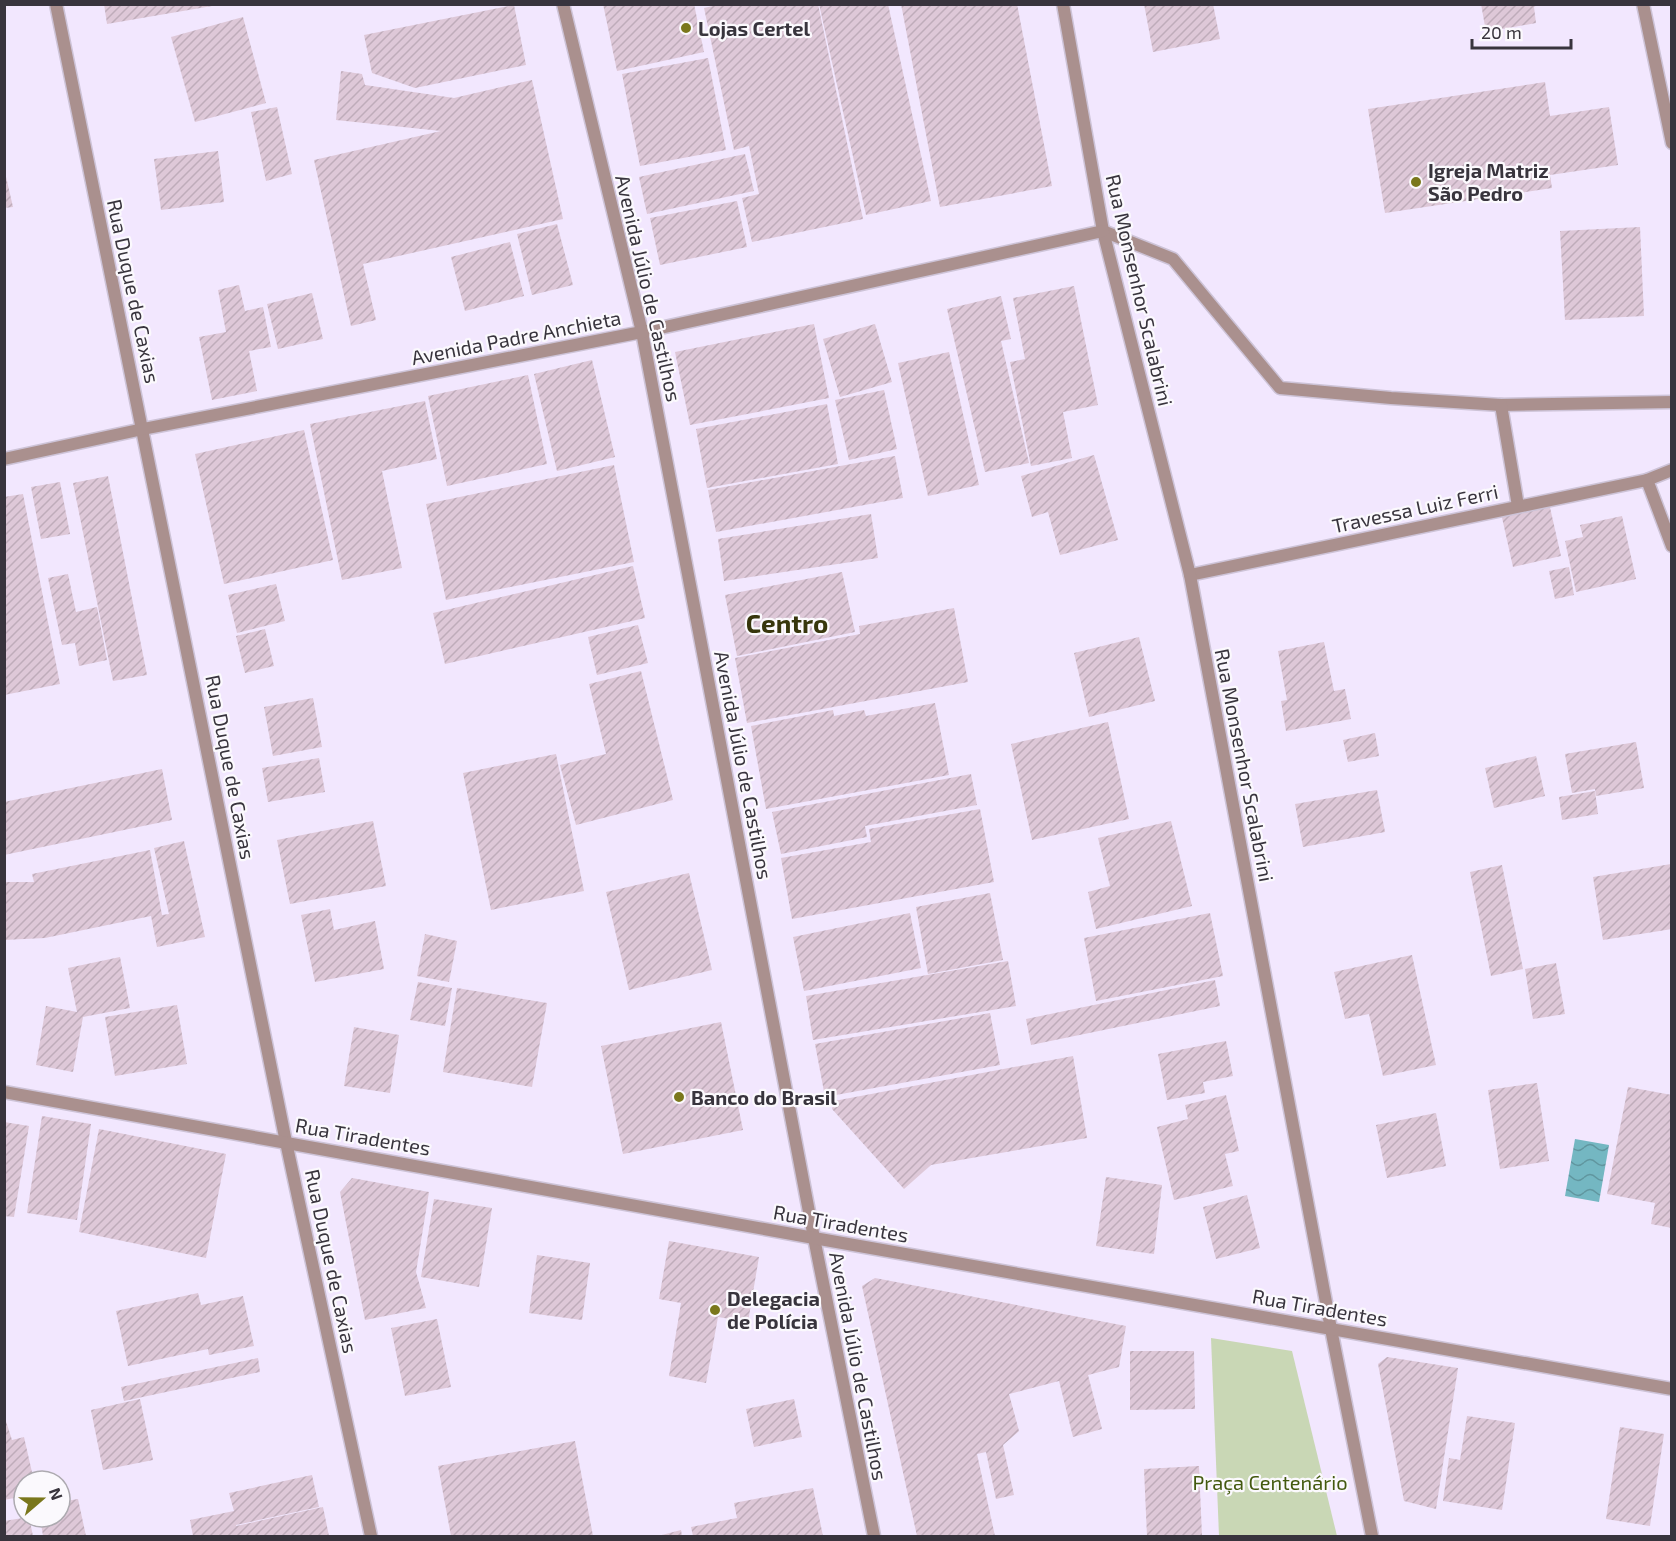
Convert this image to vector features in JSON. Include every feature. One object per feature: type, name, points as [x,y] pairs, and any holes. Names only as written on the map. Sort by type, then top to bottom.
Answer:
[{"type":"street","name":"Rua Duque de Caxias","points":[[56,4],[286,1142],[370,1536]]},
{"type":"street","name":"Avenida Júlio de Castilhos","points":[[563,4],[642,332],[814,1238],[874,1536]]},
{"type":"street","name":"Rua Monsenhor Scalabrini","points":[[1063,4],[1103,231],[1190,575],[1372,1536]]},
{"type":"street","points":[[1643,4],[1671,143]]},
{"type":"street","name":"Avenida Padre Anchieta","points":[[4,459],[143,429],[642,332],[1103,231]]},
{"type":"street","points":[[1103,231],[1173,259],[1280,388],[1501,405],[1671,402]]},
{"type":"street","points":[[1501,405],[1518,506]]},
{"type":"street","name":"Travessa Luiz Ferri","points":[[1190,575],[1647,480],[1671,470]]},
{"type":"street","points":[[1647,480],[1671,546]]},
{"type":"street","name":"Rua Tiradentes","points":[[4,1092],[1671,1389]]},
{"type":"green space","name":"Praça Centenário","points":[[1211,1338],[1292,1351],[1337,1536],[1219,1536]]},
{"type":"water","points":[[1575,1139],[1609,1145],[1599,1202],[1565,1196]]},
{"type":"building","points":[[104,4],[212,4],[212,6],[107,24]]},
{"type":"building","points":[[603,4],[694,4],[704,52],[617,71]]},
{"type":"building","points":[[721,4],[818,4],[863,219],[752,242],[742,198],[759,194],[749,146],[734,150],[704,8]]},
{"type":"building","points":[[819,4],[888,4],[931,201],[866,215]]},
{"type":"building","points":[[901,4],[1017,4],[1052,186],[940,207]]},
{"type":"building","points":[[1144,4],[1213,4],[1220,39],[1153,52]]},
{"type":"building","points":[[1481,4],[1539,4],[1534,7],[1536,23],[1486,32]]},
{"type":"building","points":[[514,5],[526,65],[415,88],[372,73],[364,35]]},
{"type":"building","points":[[243,17],[266,103],[195,122],[171,37]]},
{"type":"building","points":[[708,58],[726,150],[640,166],[622,74]]},
{"type":"building","points":[[341,71],[362,74],[365,85],[454,98],[532,80],[563,219],[363,264],[376,320],[351,326],[314,160],[441,131],[336,120]]},
{"type":"building","points":[[1545,82],[1550,116],[1609,107],[1618,165],[1550,175],[1552,188],[1385,213],[1368,109]]},
{"type":"building","points":[[277,107],[292,174],[266,181],[251,112]]},
{"type":"building","points":[[218,151],[224,202],[161,210],[154,159]]},
{"type":"building","points":[[745,154],[754,191],[647,214],[639,177]]},
{"type":"building","points":[[4,168],[13,207],[4,208]]},
{"type":"building","points":[[737,201],[747,247],[660,265],[650,218]]},
{"type":"building","points":[[557,224],[573,285],[532,295],[517,234]]},
{"type":"building","points":[[1640,227],[1644,316],[1565,320],[1560,231]]},
{"type":"building","points":[[510,242],[524,296],[465,311],[451,257]]},
{"type":"building","points":[[239,285],[245,311],[263,307],[271,347],[249,351],[257,391],[212,400],[199,337],[226,332],[218,290]]},
{"type":"building","points":[[1074,286],[1098,405],[1063,412],[1072,458],[1031,466],[1010,362],[1025,359],[1013,298]]},
{"type":"building","points":[[312,293],[323,339],[278,349],[267,304]]},
{"type":"building","points":[[1001,296],[1011,339],[1001,341],[1029,463],[985,472],[947,309]]},
{"type":"building","points":[[814,324],[829,398],[690,425],[675,352]]},
{"type":"building","points":[[875,324],[892,382],[840,397],[823,339]]},
{"type":"building","points":[[949,352],[979,485],[928,496],[898,363]]},
{"type":"building","points":[[592,360],[615,457],[557,471],[534,374]]},
{"type":"building","points":[[528,375],[547,464],[447,486],[428,396]]},
{"type":"building","points":[[884,390],[897,449],[849,460],[835,400]]},
{"type":"building","points":[[425,401],[437,459],[382,471],[402,568],[342,580],[310,424]]},
{"type":"building","points":[[827,404],[838,464],[707,488],[696,429]]},
{"type":"building","points":[[304,430],[333,560],[224,584],[195,454]]},
{"type":"building","points":[[1094,455],[1118,540],[1060,555],[1048,512],[1032,517],[1021,476]]},
{"type":"building","points":[[895,456],[903,498],[716,532],[708,490]]},
{"type":"building","points":[[614,465],[634,562],[446,600],[426,504]]},
{"type":"building","points":[[108,476],[147,675],[113,681],[73,483]]},
{"type":"building","points":[[60,482],[70,534],[41,539],[31,487]]},
{"type":"building","points":[[23,494],[60,684],[4,695],[4,497]]},
{"type":"building","points":[[1549,503],[1561,556],[1513,567],[1501,513]]},
{"type":"building","points":[[871,514],[878,558],[724,581],[718,539]]},
{"type":"building","points":[[1622,516],[1636,579],[1576,592],[1565,541],[1583,537],[1580,525]]},
{"type":"building","points":[[633,566],[645,618],[445,664],[433,613]]},
{"type":"building","points":[[1569,567],[1574,595],[1555,599],[1549,571]]},
{"type":"building","points":[[842,572],[855,632],[737,656],[725,595]]},
{"type":"building","points":[[68,574],[76,612],[97,607],[107,660],[79,666],[75,643],[62,645],[48,578]]},
{"type":"building","points":[[276,584],[285,621],[237,633],[228,595]]},
{"type":"building","points":[[954,608],[968,682],[747,723],[735,658],[860,634],[859,626]]},
{"type":"building","points":[[638,625],[648,663],[597,675],[588,637]]},
{"type":"building","points":[[265,629],[274,666],[245,673],[236,636]]},
{"type":"building","points":[[1139,637],[1155,701],[1089,717],[1074,653]]},
{"type":"building","points":[[1324,642],[1334,691],[1345,689],[1351,719],[1286,731],[1281,701],[1287,700],[1278,651]]},
{"type":"building","points":[[641,671],[673,800],[576,825],[560,765],[606,754],[589,684]]},
{"type":"building","points":[[313,698],[322,747],[273,756],[264,707]]},
{"type":"building","points":[[935,703],[949,775],[766,809],[751,726],[833,710],[834,716],[864,710],[866,716]]},
{"type":"building","points":[[1108,722],[1129,819],[1032,840],[1011,744]]},
{"type":"building","points":[[1375,733],[1379,756],[1348,762],[1343,740]]},
{"type":"building","points":[[1636,742],[1644,788],[1596,796],[1595,789],[1572,793],[1565,754]]},
{"type":"building","points":[[556,754],[584,891],[491,910],[463,773]]},
{"type":"building","points":[[1536,756],[1545,796],[1494,808],[1485,768]]},
{"type":"building","points":[[319,758],[325,792],[268,802],[262,768]]},
{"type":"building","points":[[162,769],[172,820],[4,855],[4,802]]},
{"type":"building","points":[[971,774],[977,805],[865,826],[867,837],[781,854],[772,812]]},
{"type":"building","points":[[1377,790],[1385,832],[1303,847],[1295,804]]},
{"type":"building","points":[[1595,791],[1598,814],[1562,820],[1559,797]]},
{"type":"building","points":[[980,809],[994,882],[792,919],[781,858],[871,842],[869,829]]},
{"type":"building","points":[[373,821],[386,886],[290,904],[277,840]]},
{"type":"building","points":[[1171,821],[1192,906],[1096,929],[1088,892],[1110,886],[1098,838]]},
{"type":"building","points":[[184,841],[205,937],[157,947],[151,916],[45,938],[4,940],[4,882],[34,882],[32,874],[150,850],[162,915],[169,914],[154,848]]},
{"type":"building","points":[[1671,864],[1672,929],[1603,940],[1593,877]]},
{"type":"building","points":[[1502,865],[1523,969],[1491,976],[1470,872]]},
{"type":"building","points":[[689,873],[712,970],[629,990],[606,892]]},
{"type":"building","points":[[990,893],[1003,960],[928,974],[916,907]]},
{"type":"building","points":[[330,909],[334,930],[375,921],[384,969],[315,982],[301,915]]},
{"type":"building","points":[[910,913],[921,968],[804,991],[793,937]]},
{"type":"building","points":[[1210,913],[1223,976],[1096,1001],[1084,938]]},
{"type":"building","points":[[425,934],[457,941],[449,982],[417,976]]},
{"type":"building","points":[[1412,955],[1436,1065],[1383,1076],[1369,1014],[1345,1019],[1334,972]]},
{"type":"building","points":[[120,957],[130,1008],[83,1017],[73,1072],[36,1065],[46,1006],[77,1012],[68,968]]},
{"type":"building","points":[[1008,961],[1016,1006],[813,1040],[806,996]]},
{"type":"building","points":[[1556,963],[1565,1014],[1533,1019],[1525,969]]},
{"type":"building","points":[[1215,980],[1220,1006],[1031,1045],[1026,1019]]},
{"type":"building","points":[[418,982],[452,988],[445,1026],[410,1020]]},
{"type":"building","points":[[457,988],[547,1003],[532,1087],[443,1072]]},
{"type":"building","points":[[177,1005],[187,1064],[115,1076],[105,1017]]},
{"type":"building","points":[[990,1013],[1000,1065],[825,1097],[815,1044]]},
{"type":"building","points":[[721,1022],[743,1130],[623,1154],[601,1046]]},
{"type":"building","points":[[354,1027],[399,1035],[390,1093],[344,1086]]},
{"type":"building","points":[[1226,1041],[1233,1076],[1203,1082],[1205,1093],[1167,1100],[1158,1054]]},
{"type":"building","points":[[1073,1056],[1087,1138],[931,1165],[904,1189],[832,1109],[834,1101]]},
{"type":"building","points":[[1537,1083],[1549,1161],[1500,1169],[1488,1090]]},
{"type":"building","points":[[1628,1087],[1672,1095],[1672,1228],[1651,1224],[1655,1203],[1607,1194]]},
{"type":"building","points":[[1226,1095],[1239,1151],[1225,1154],[1233,1186],[1174,1200],[1157,1127],[1188,1119],[1185,1105]]},
{"type":"building","points":[[1436,1113],[1446,1166],[1387,1178],[1376,1125]]},
{"type":"building","points":[[42,1116],[91,1124],[77,1220],[27,1213]]},
{"type":"building","points":[[4,1122],[29,1126],[14,1217],[4,1216]]},
{"type":"building","points":[[99,1129],[226,1154],[206,1258],[79,1232]]},
{"type":"building","points":[[1106,1177],[1162,1185],[1154,1254],[1096,1246]]},
{"type":"building","points":[[352,1178],[429,1192],[416,1272],[426,1308],[365,1320],[340,1192]]},
{"type":"building","points":[[1247,1195],[1260,1248],[1216,1259],[1203,1207]]},
{"type":"building","points":[[434,1199],[492,1208],[479,1287],[421,1277]]},
{"type":"building","name":"Delegacia de Polícia","points":[[669,1241],[759,1257],[748,1322],[718,1317],[706,1383],[669,1376],[681,1303],[659,1299]]},
{"type":"building","points":[[537,1255],[590,1263],[582,1320],[529,1313]]},
{"type":"building","points":[[875,1278],[1126,1326],[1119,1367],[1088,1375],[1102,1429],[1073,1437],[1059,1381],[1009,1394],[1019,1431],[1003,1445],[1014,1495],[996,1499],[986,1452],[977,1454],[995,1536],[917,1536],[862,1286]]},
{"type":"building","points":[[198,1293],[201,1305],[243,1296],[254,1346],[209,1355],[208,1349],[128,1366],[116,1311]]},
{"type":"building","points":[[437,1319],[451,1387],[405,1396],[391,1328]]},
{"type":"building","points":[[1130,1351],[1194,1351],[1195,1409],[1130,1410]]},
{"type":"building","points":[[1387,1357],[1458,1368],[1436,1509],[1404,1501],[1378,1364]]},
{"type":"building","points":[[258,1358],[260,1372],[124,1401],[121,1387]]},
{"type":"building","points":[[140,1399],[153,1460],[103,1470],[91,1410]]},
{"type":"building","points":[[794,1399],[802,1437],[754,1447],[746,1409]]},
{"type":"building","points":[[4,1415],[12,1440],[24,1437],[31,1469],[12,1469],[12,1498],[4,1500]]},
{"type":"building","points":[[1467,1416],[1515,1423],[1502,1510],[1443,1501],[1449,1458],[1460,1460]]},
{"type":"building","points":[[1620,1427],[1664,1434],[1650,1526],[1606,1519]]},
{"type":"building","points":[[575,1441],[593,1536],[451,1536],[438,1466]]},
{"type":"building","points":[[1199,1466],[1202,1536],[1147,1536],[1144,1469]]},
{"type":"building","points":[[312,1475],[319,1507],[236,1526],[323,1507],[329,1536],[193,1536],[190,1520],[234,1511],[229,1493]]},
{"type":"building","points":[[813,1488],[823,1536],[693,1536],[691,1527],[737,1518],[734,1503]]},
{"type":"building","points":[[78,1499],[86,1536],[43,1536],[42,1529],[72,1529],[72,1500]]},
{"type":"building","points":[[12,1520],[12,1529],[32,1529],[33,1536],[4,1536],[4,1521]]},
{"type":"building","points":[[681,1530],[682,1536],[658,1536]]},
{"type":"place","name":"Lojas Certel","points":[[686,28]]},
{"type":"place","name":"Igreja Matriz São Pedro","points":[[1416,182]]},
{"type":"place","name":"Banco do Brasil","points":[[679,1097]]},
{"type":"place","name":"Delegacia de Polícia","points":[[715,1310]]},
{"type":"district","name":"Centro","points":[[787,622]]}]
